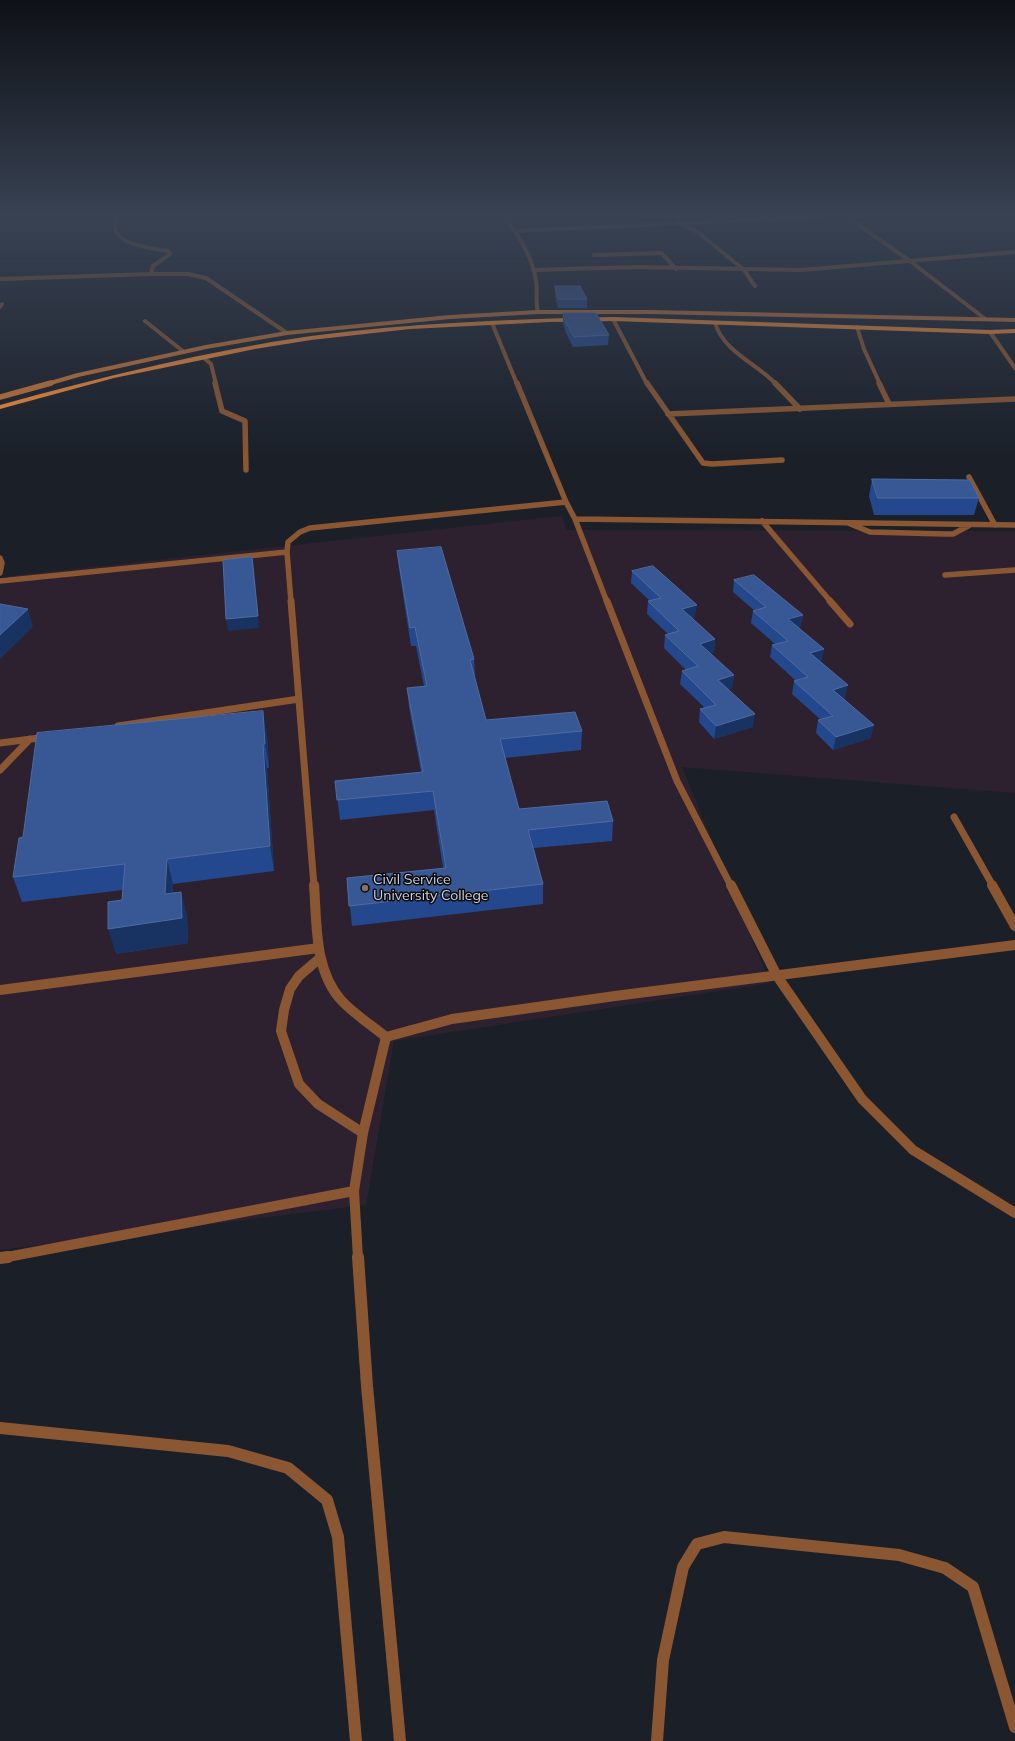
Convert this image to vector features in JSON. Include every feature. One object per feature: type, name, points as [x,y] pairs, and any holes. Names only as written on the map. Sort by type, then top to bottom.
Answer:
[{"type":"main road","points":[[0,407],[113,376],[255,347],[410,327],[550,320],[613,319],[990,332],[1015,331]]},
{"type":"main road","points":[[247,340],[255,347]]},
{"type":"street","points":[[234,297],[287,333]]},
{"type":"street","points":[[536,297],[535,304],[538,312]]},
{"type":"street","points":[[957,297],[984,318]]},
{"type":"street","points":[[0,397],[78,375],[247,340],[287,333],[450,317],[538,312],[651,312],[984,318],[1015,320]]},
{"type":"street","points":[[613,319],[650,389],[703,463],[712,464],[782,460]]},
{"type":"street","points":[[144,321],[184,352]]},
{"type":"street","points":[[492,323],[566,502],[575,519],[677,781],[777,976],[862,1098],[913,1150],[1015,1214]]},
{"type":"street","points":[[715,323],[717,333],[734,351],[766,373],[800,409]]},
{"type":"street","points":[[857,328],[864,349],[889,404]]},
{"type":"street","points":[[990,332],[1015,368]]},
{"type":"street","points":[[204,357],[211,364],[222,411],[245,421],[246,470]]},
{"type":"street","points":[[668,414],[1015,399]]},
{"type":"street","points":[[969,477],[995,525]]},
{"type":"street","points":[[386,1037],[341,1000],[329,983],[319,953],[287,552],[288,542],[300,532],[310,528],[566,502]]},
{"type":"street","points":[[575,519],[1015,525]]},
{"type":"street","points":[[762,521],[850,624]]},
{"type":"street","points":[[845,522],[870,532],[945,534],[953,534],[971,525]]},
{"type":"street","points":[[0,581],[287,552]]},
{"type":"street","points":[[0,558],[2,563],[0,573]]},
{"type":"street","points":[[945,575],[1015,570]]},
{"type":"street","points":[[107,728],[299,699]]},
{"type":"street","points":[[0,743],[53,736]]},
{"type":"street","points":[[0,770],[30,739]]},
{"type":"street","points":[[954,817],[1015,926]]},
{"type":"street","points":[[386,1037],[452,1019],[615,996],[1015,945]]},
{"type":"street","points":[[0,990],[319,953]]},
{"type":"street","points":[[319,953],[298,976],[290,989],[284,1010],[281,1031],[299,1084],[318,1104],[363,1133]]},
{"type":"street","points":[[386,1037],[363,1133],[354,1191],[367,1386],[400,1741]]},
{"type":"street","points":[[0,1258],[354,1191]]},
{"type":"street","points":[[0,1428],[228,1451],[288,1468],[327,1500],[338,1537],[356,1741]]},
{"type":"street","points":[[657,1741],[663,1660],[683,1567],[697,1544],[724,1536],[899,1555],[945,1568],[973,1587],[1015,1727]]},
{"type":"shaded area","name":"Civil Service University College","points":[[562,516],[566,530],[1015,531],[1015,793],[682,767],[770,983],[394,1041],[366,1205],[0,1250],[0,585],[10,576]]},
{"type":"building","points":[[558,297],[586,297],[587,299],[559,299]]},
{"type":"building","points":[[563,313],[596,313],[609,335],[574,337],[566,323]]},
{"type":"building","points":[[872,479],[970,480],[979,498],[878,498]]},
{"type":"building","points":[[441,547],[474,659],[470,660],[486,720],[575,712],[582,731],[500,739],[519,809],[607,801],[613,821],[528,830],[543,884],[349,906],[347,878],[446,868],[433,791],[337,800],[335,781],[423,772],[407,688],[427,686],[415,627],[410,628],[397,551]]},
{"type":"building","points":[[252,557],[258,616],[226,619],[223,560]]},
{"type":"building","points":[[653,566],[697,605],[682,609],[715,639],[700,644],[734,675],[718,680],[755,714],[716,726],[700,709],[716,705],[682,671],[698,666],[665,635],[679,631],[648,601],[661,598],[632,571]]},
{"type":"building","points":[[754,575],[803,615],[788,619],[824,649],[810,653],[848,685],[833,690],[874,725],[836,737],[818,720],[833,716],[794,681],[808,677],[772,645],[788,641],[753,611],[766,607],[734,580]]},
{"type":"building","points":[[0,604],[28,609],[0,635]]},
{"type":"building","points":[[263,711],[265,744],[263,744],[270,846],[167,859],[165,894],[181,892],[182,918],[108,929],[108,902],[122,900],[125,864],[13,877],[19,838],[23,837],[37,733]]},
{"type":"place","name":"Civil Service University College","points":[[365,888]]}]
